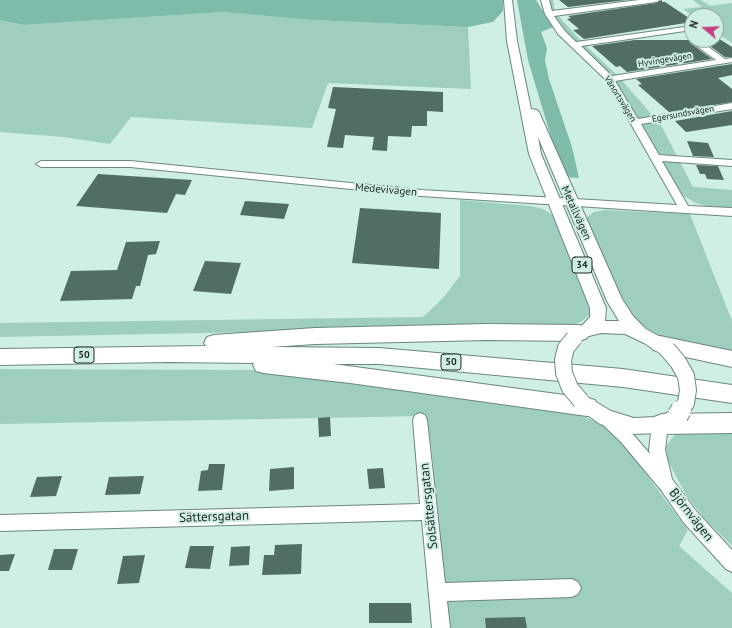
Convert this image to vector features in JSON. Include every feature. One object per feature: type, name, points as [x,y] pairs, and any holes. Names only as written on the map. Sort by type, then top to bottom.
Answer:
[{"type":"highway","points":[[171,350],[315,336],[487,332],[582,333]]},
{"type":"highway","points":[[664,346],[732,359]]},
{"type":"highway","name":"50","points":[[0,350],[380,349],[475,355],[622,370],[732,386]]},
{"type":"highway","points":[[171,350],[584,404]]},
{"type":"highway","name":"50","points":[[0,357],[171,350],[379,356],[623,378],[732,394]]},
{"type":"highway","points":[[667,421],[732,423]]},
{"type":"main road","name":"Metallvägen","points":[[508,0],[512,41],[535,154],[554,202],[583,266],[598,308],[598,318],[582,333]]},
{"type":"main road","name":"Metallvägen","points":[[522,88],[615,301],[627,320],[640,333]]},
{"type":"main road","name":"34","points":[[614,326],[640,333],[664,346],[686,376],[688,390],[686,404],[667,421],[634,426],[606,418],[584,404],[570,388],[564,374],[563,360],[566,348],[582,333],[614,326]]},
{"type":"street","name":"Vänortsvägen","points":[[545,0],[549,14],[561,32],[610,79],[684,208]]},
{"type":"street","points":[[549,14],[656,0]]},
{"type":"street","points":[[574,45],[684,29]]},
{"type":"street","name":"Hyvingevägen","points":[[680,30],[684,33]]},
{"type":"street","name":"Hyvingevägen","points":[[705,48],[722,61]]},
{"type":"street","name":"Hyvingevägen","points":[[610,79],[732,60]]},
{"type":"street","name":"Egersundsvägen","points":[[635,122],[732,106]]},
{"type":"street","points":[[656,158],[732,163]]},
{"type":"street","name":"Medevivägen","points":[[41,164],[119,163],[340,186],[554,202],[684,208],[732,212]]},
{"type":"street","name":"Björnvägen","points":[[606,418],[626,437],[667,485],[690,517],[732,563]]},
{"type":"street","name":"Solsättersgatan","points":[[420,420],[441,628]]},
{"type":"street","name":"Björnvägen","points":[[667,421],[657,450],[667,485]]},
{"type":"street","name":"Sättersgatan","points":[[0,523],[429,512]]},
{"type":"street","points":[[437,592],[572,588]]},
{"type":"green space","points":[[0,0],[503,0],[503,11],[493,22],[468,27],[311,20],[223,12],[24,25],[0,20]]},
{"type":"green space","points":[[517,0],[536,0],[553,27],[541,32],[547,48],[545,60],[549,79],[572,147],[579,178],[565,177],[557,157],[528,60]]},
{"type":"green space","points":[[541,0],[553,0],[555,12],[582,42],[618,76],[654,117],[662,127],[693,187],[732,190],[732,208],[706,206],[696,203],[684,196],[653,156],[606,78],[548,13]]},
{"type":"green space","points":[[693,0],[701,0],[710,6],[732,3],[732,43],[724,38],[724,8],[692,8],[702,7]]},
{"type":"green space","points":[[223,12],[311,20],[468,27],[471,89],[328,83],[312,128],[131,117],[110,144],[63,137],[0,132],[0,20],[24,25]]},
{"type":"green space","points":[[460,200],[530,206],[543,209],[554,216],[591,307],[589,315],[581,322],[569,326],[0,337],[0,323],[423,317],[442,299],[460,276]]},
{"type":"green space","points":[[605,210],[690,214],[732,321],[732,354],[657,336],[632,316],[623,303],[585,223],[587,217],[594,212]]},
{"type":"green space","points":[[0,369],[258,370],[566,411],[583,416],[599,423],[615,433],[688,530],[679,546],[732,593],[732,628],[448,628],[431,445],[424,416],[0,424]]},
{"type":"green space","points":[[732,430],[732,546],[705,519],[686,495],[668,461],[666,446],[677,432]]},
{"type":"building","points":[[559,0],[627,0],[568,7]]},
{"type":"building","points":[[662,0],[662,2],[665,2],[684,15],[684,23],[584,39],[573,30],[579,29],[567,19],[571,18],[568,16],[656,3]]},
{"type":"building","points":[[635,40],[684,40],[684,48],[697,48],[712,59],[627,72],[620,66],[616,67],[592,46]]},
{"type":"building","points":[[724,42],[732,47],[732,57],[725,57],[713,48],[724,48]]},
{"type":"building","points":[[732,64],[732,75],[718,78],[732,89],[732,102],[669,112],[638,85],[642,84],[636,79]]},
{"type":"building","points":[[333,87],[443,92],[443,112],[427,111],[427,126],[412,126],[411,137],[388,136],[387,151],[372,150],[374,137],[345,135],[343,148],[327,147],[336,109],[328,108]]},
{"type":"building","points":[[732,111],[732,125],[686,132],[675,121]]},
{"type":"building","points":[[687,141],[708,143],[714,157],[693,156]]},
{"type":"building","points":[[696,165],[718,166],[724,180],[707,179],[705,174],[700,174]]},
{"type":"building","points":[[98,174],[192,180],[185,195],[176,194],[167,213],[76,206]]},
{"type":"building","points":[[245,201],[289,204],[284,219],[240,215]]},
{"type":"building","points":[[360,208],[441,213],[439,269],[352,263]]},
{"type":"building","points":[[160,241],[156,254],[148,255],[140,286],[136,286],[132,299],[60,301],[71,271],[117,270],[126,242]]},
{"type":"building","points":[[205,261],[241,263],[231,294],[193,291]]},
{"type":"building","points":[[330,417],[331,436],[319,437],[318,418]]},
{"type":"building","points":[[209,464],[225,464],[222,490],[198,491],[201,471],[208,470]]},
{"type":"building","points":[[294,467],[294,489],[269,491],[270,469]]},
{"type":"building","points":[[383,468],[385,488],[369,489],[367,469]]},
{"type":"building","points":[[62,476],[56,496],[30,497],[37,477]]},
{"type":"building","points":[[144,476],[140,494],[105,495],[109,477]]},
{"type":"building","points":[[302,544],[301,574],[262,575],[264,555],[274,555],[275,545]]},
{"type":"building","points":[[190,546],[214,546],[210,569],[185,568]]},
{"type":"building","points":[[250,546],[249,565],[229,566],[231,547]]},
{"type":"building","points":[[54,549],[78,549],[72,570],[48,570]]},
{"type":"building","points":[[15,554],[9,571],[0,571],[0,555]]},
{"type":"building","points":[[145,555],[139,583],[117,584],[123,556]]},
{"type":"building","points":[[369,603],[411,603],[412,623],[369,623]]},
{"type":"building","points":[[525,617],[527,628],[486,628],[485,618]]}]
